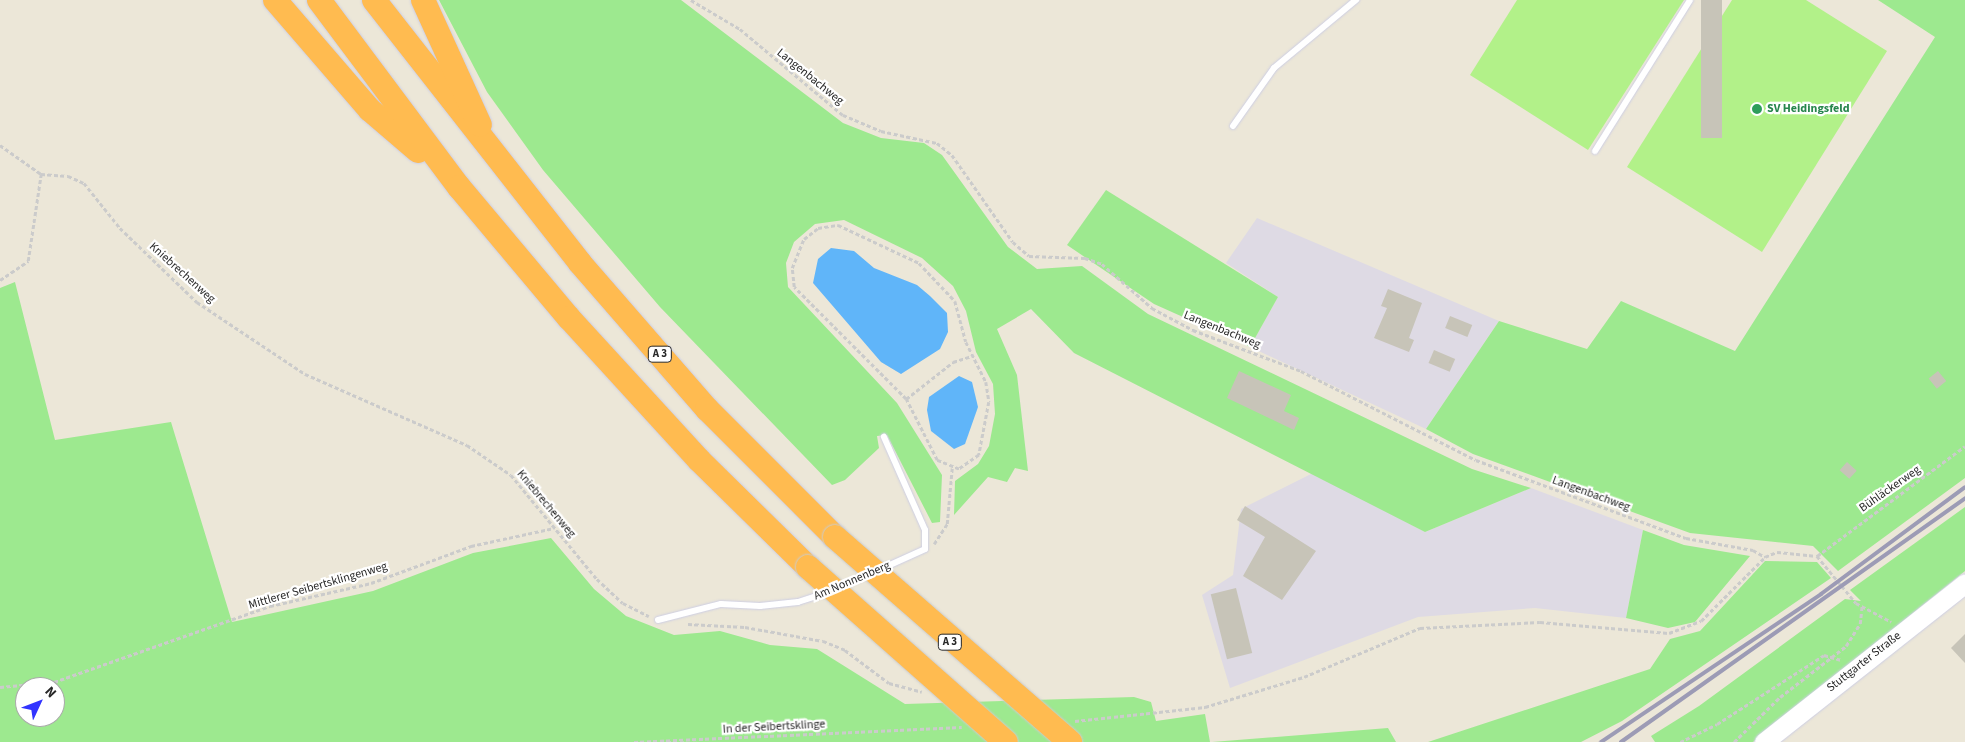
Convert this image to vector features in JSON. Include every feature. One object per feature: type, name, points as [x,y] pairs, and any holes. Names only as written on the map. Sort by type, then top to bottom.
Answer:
[{"type":"highway","points":[[275,0],[370,110],[459,186]]},
{"type":"highway","points":[[319,0],[459,186],[585,336],[700,460],[808,567],[1006,742]]},
{"type":"highway","name":"A 3","points":[[374,0],[496,161],[707,410],[834,537],[1070,742]]},
{"type":"highway","points":[[422,0],[496,161]]},
{"type":"main road","name":"Stuttgarter Straße","points":[[1764,742],[1850,672],[1965,583]]},
{"type":"lane","points":[[1233,126],[1274,68],[1356,0]]},
{"type":"lane","points":[[1595,151],[1690,0]]},
{"type":"lane","points":[[884,437],[925,530],[925,549]]},
{"type":"lane","name":"Am Nonnenberg","points":[[658,620],[722,604],[760,606],[798,602],[925,549]]},
{"type":"path","name":"Langenbachweg","points":[[691,0],[740,30],[843,115],[881,131],[937,143],[952,155],[1013,242],[1029,256],[1085,258],[1102,264],[1152,308],[1193,330],[1301,371],[1476,460],[1686,538],[1753,550],[1765,557]]},
{"type":"path","points":[[0,145],[40,174],[28,262],[0,280]]},
{"type":"path","name":"Kniebrechenweg","points":[[40,174],[68,176],[84,183],[120,228],[197,302],[305,374],[467,444],[511,475],[555,528],[623,603],[658,620]]},
{"type":"path","points":[[838,225],[919,263],[956,301],[972,356],[986,382],[989,402],[982,446],[971,462],[952,468],[928,450],[906,399],[794,287],[796,252],[818,228],[838,225]]},
{"type":"path","points":[[906,399],[953,362],[972,356]]},
{"type":"path","name":"Bühläckerweg","points":[[1817,556],[1965,446]]},
{"type":"path","points":[[925,549],[939,541],[947,524],[952,468]]},
{"type":"path","name":"Mittlerer Seibertsklingenweg","points":[[0,687],[54,682],[270,606],[371,582],[471,546],[555,528]]},
{"type":"path","points":[[1133,716],[1205,706],[1304,677],[1420,628],[1540,622],[1669,633],[1702,621],[1765,557],[1777,552],[1817,556],[1862,606],[1905,629]]},
{"type":"path","points":[[1734,742],[1780,697],[1833,658],[1860,624],[1862,606]]},
{"type":"path","points":[[686,624],[745,627],[823,641],[845,650],[889,683],[913,692],[933,693]]},
{"type":"path","points":[[1680,742],[1717,724],[1824,655],[1833,658],[1850,672]]},
{"type":"path","name":"In der Seibertsklinge","points":[[634,742],[916,730]]},
{"type":"shaded area","points":[[1257,218],[1499,321],[1426,429],[1250,347],[1278,297],[1226,263]]},
{"type":"shaded area","points":[[1313,473],[1425,532],[1531,488],[1643,530],[1626,618],[1535,608],[1418,617],[1230,688],[1202,595],[1233,575],[1241,509]]},
{"type":"green space","points":[[439,0],[681,0],[843,123],[881,138],[924,143],[942,155],[1008,247],[1037,269],[1082,266],[1148,314],[1472,469],[1531,488],[1425,532],[1074,353],[1031,309],[997,329],[1017,375],[1028,471],[1015,468],[1007,482],[988,477],[954,515],[955,481],[978,464],[989,446],[995,414],[993,384],[976,352],[966,311],[953,286],[922,258],[844,220],[815,224],[794,242],[786,263],[788,287],[897,403],[942,475],[940,522],[932,523],[887,435],[877,436],[879,448],[845,480],[832,485],[660,307],[543,170],[487,92]]},
{"type":"green space","points":[[1517,0],[1684,0],[1588,150],[1470,75]]},
{"type":"green space","name":"SV Heidingsfeld","points":[[1732,0],[1806,0],[1887,51],[1762,252],[1627,167]]},
{"type":"green space","points":[[1878,0],[1965,0],[1965,478],[1838,571],[1813,546],[1690,533],[1473,454],[1426,429],[1499,321],[1587,349],[1621,301],[1735,351],[1935,37]]},
{"type":"green space","points":[[1106,190],[1278,297],[1250,347],[1154,304],[1067,245]]},
{"type":"green space","points":[[15,282],[55,440],[171,422],[232,622],[373,591],[473,553],[551,538],[594,589],[626,616],[674,635],[720,631],[770,645],[817,649],[905,704],[1134,697],[1151,702],[1156,721],[1205,714],[1210,742],[0,742],[0,288]]},
{"type":"green space","points":[[1965,507],[1965,571],[1753,742],[1655,742],[1651,736],[1699,706],[1845,599],[1861,601],[1850,590]]},
{"type":"green space","points":[[1643,530],[1684,545],[1750,556],[1695,622],[1668,628],[1626,618]]},
{"type":"green space","points":[[1765,561],[1817,562],[1831,578],[1622,721],[1581,742],[1428,742],[1650,669],[1670,639],[1700,631]]},
{"type":"green space","points":[[1388,728],[1396,742],[1212,742]]},
{"type":"water","points":[[831,248],[854,251],[874,268],[917,285],[930,296],[947,313],[948,332],[940,349],[901,374],[881,362],[813,283],[818,259]]},
{"type":"water","points":[[959,376],[972,382],[978,407],[965,444],[954,449],[931,431],[927,410],[929,397]]},
{"type":"building","points":[[1701,0],[1722,0],[1722,138],[1701,138]]},
{"type":"building","points":[[1388,289],[1422,303],[1409,338],[1414,340],[1409,352],[1374,338],[1387,308],[1381,306]]},
{"type":"building","points":[[1450,316],[1472,325],[1467,337],[1445,328]]},
{"type":"building","points":[[1434,350],[1455,359],[1450,372],[1429,363]]},
{"type":"building","points":[[1239,371],[1291,395],[1284,411],[1299,418],[1294,430],[1227,398]]},
{"type":"building","points":[[1938,371],[1946,381],[1937,389],[1929,379]]},
{"type":"building","points":[[1847,462],[1857,471],[1849,479],[1840,470]]},
{"type":"building","points":[[1245,506],[1316,551],[1282,600],[1243,576],[1265,537],[1237,520]]},
{"type":"building","points":[[1236,588],[1252,653],[1227,659],[1211,594]]},
{"type":"building","points":[[1965,634],[1965,663],[1951,648]]},
{"type":"railway","points":[[1601,742],[1821,594],[1965,487]]},
{"type":"railway","points":[[1621,742],[1965,498]]},
{"type":"place","name":"SV Heidingsfeld","points":[[1757,109]]}]
